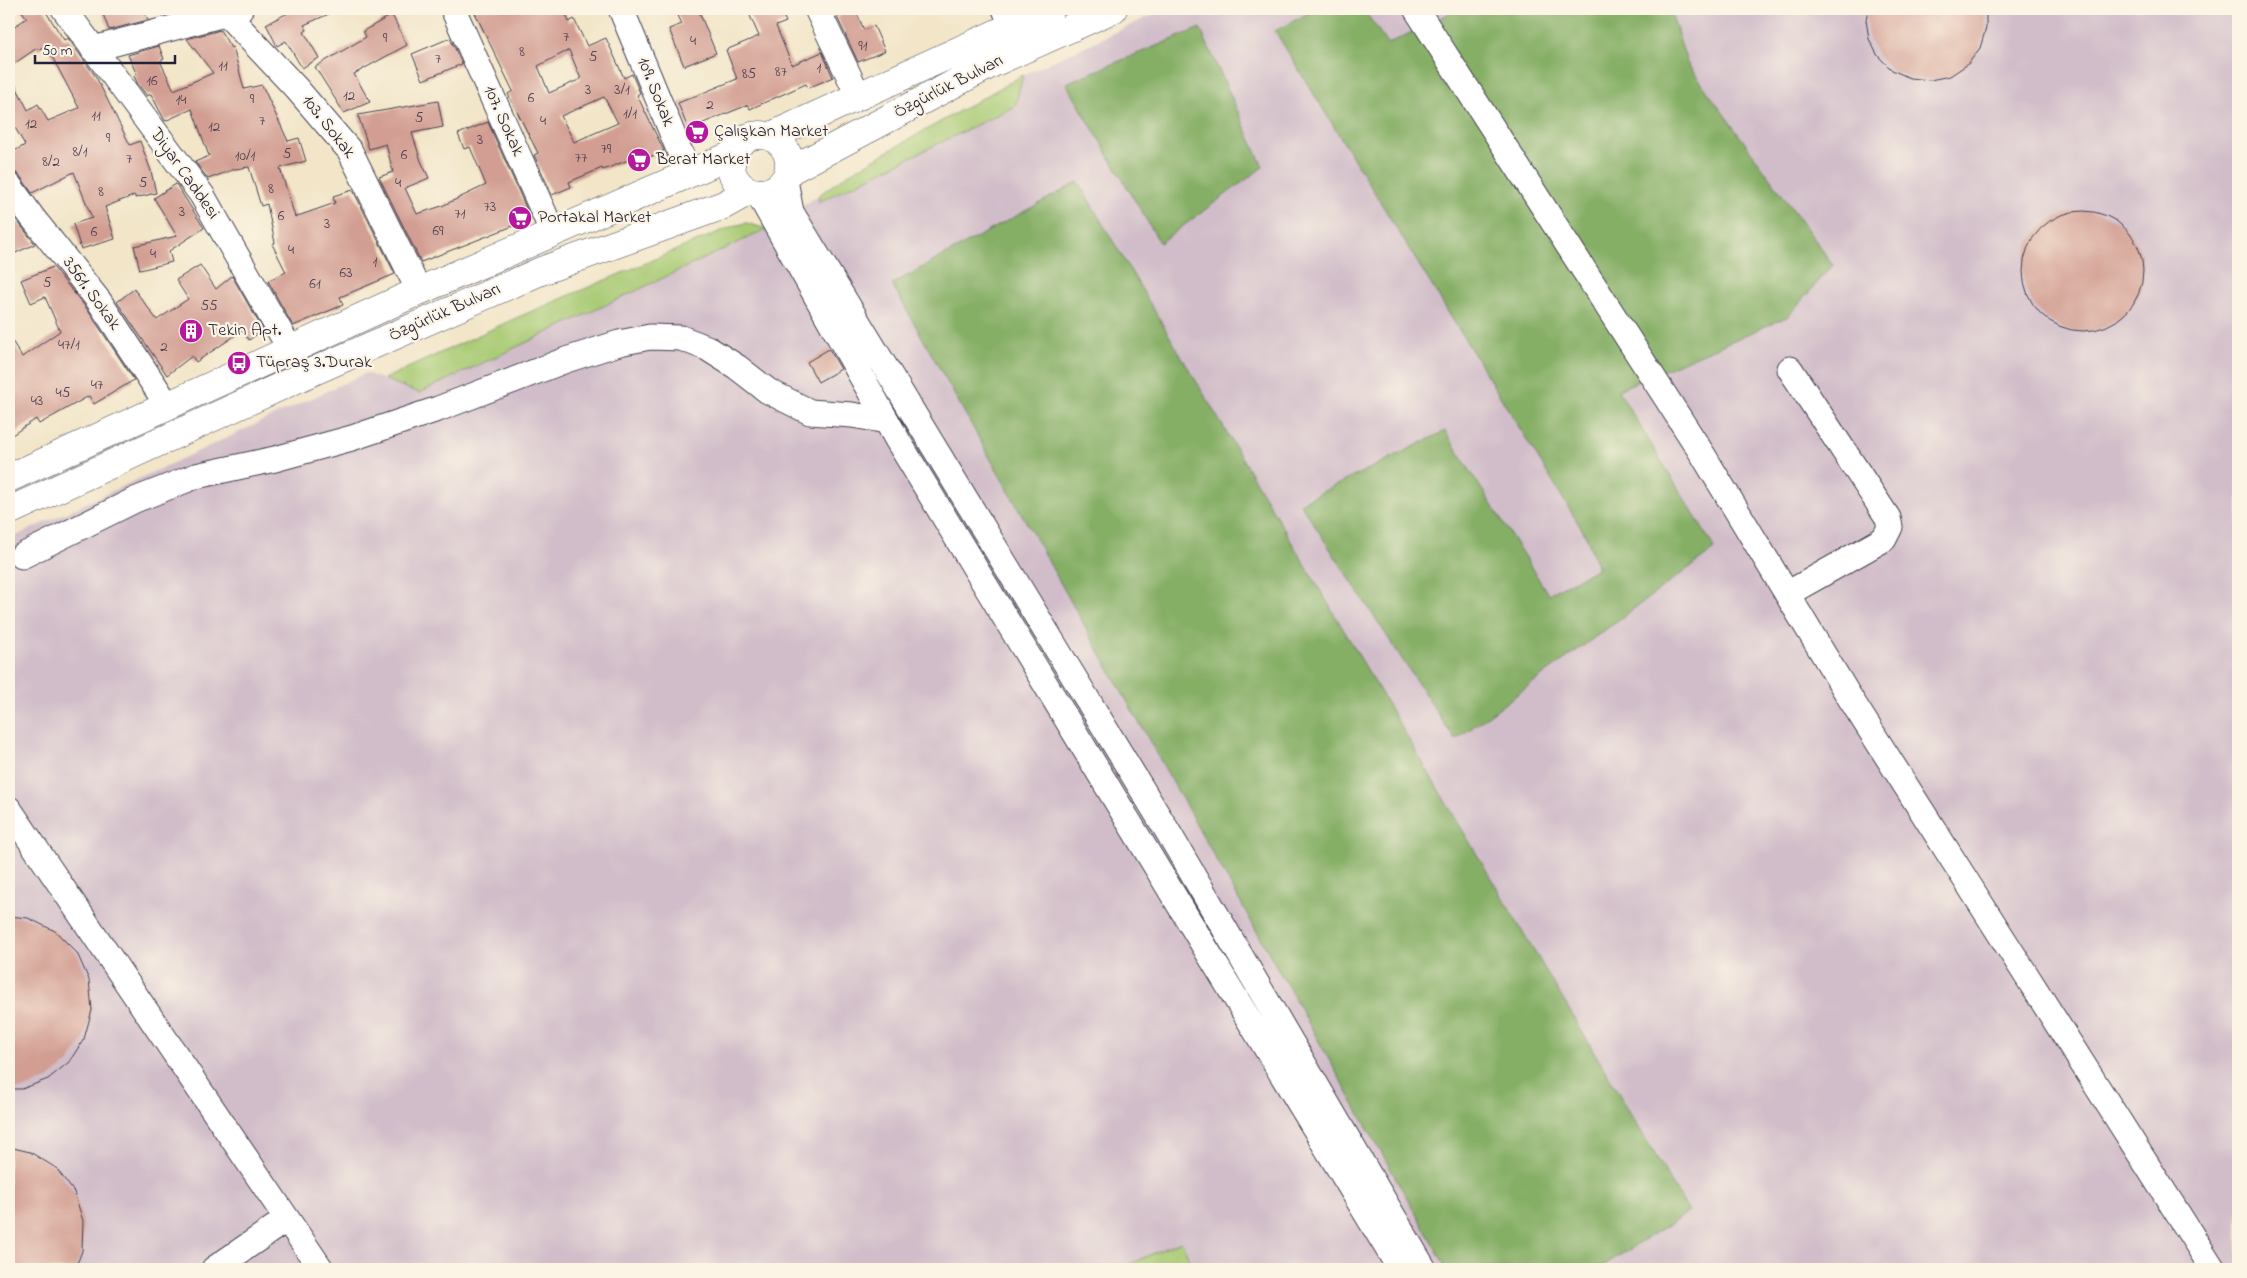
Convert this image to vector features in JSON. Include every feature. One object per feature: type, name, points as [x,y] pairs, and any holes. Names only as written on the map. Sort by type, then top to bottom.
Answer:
[{"type":"main road","name":"Özgürlük Bulvarı","points":[[771,136],[860,97],[1008,18],[1050,9]]},
{"type":"main road","name":"Özgürlük Bulvarı","points":[[787,175],[993,63],[1113,9]]},
{"type":"main road","points":[[762,134],[771,136],[784,147],[788,154],[787,175],[773,190],[754,192],[736,180],[732,172],[732,155],[736,146],[752,135],[762,134]]},
{"type":"main road","name":"Özgürlük Bulvarı","points":[[9,478],[419,291],[732,155]]},
{"type":"main road","name":"Özgürlük Bulvarı","points":[[9,511],[314,371],[541,271],[724,205],[754,192]]},
{"type":"street","name":"Diyar Caddesi","points":[[64,9],[202,195],[290,349]]},
{"type":"street","name":"107. Sokak","points":[[453,9],[553,233]]},
{"type":"street","name":"109. Sokak","points":[[621,9],[689,174]]},
{"type":"street","points":[[817,9],[860,97]]},
{"type":"street","points":[[1416,9],[1703,455],[1970,889],[2213,1269]]},
{"type":"street","points":[[93,49],[230,11]]},
{"type":"street","name":"103. Sokak","points":[[230,11],[350,150],[419,291]]},
{"type":"street","points":[[787,175],[791,212],[1168,832],[1424,1269]]},
{"type":"street","name":"3561. Sokak","points":[[9,184],[32,217],[99,301],[168,406]]},
{"type":"street","points":[[754,192],[887,422],[1400,1269]]},
{"type":"street","points":[[22,556],[135,500],[196,476],[275,459],[342,441],[438,409],[566,360],[619,343],[650,337],[681,338],[707,348],[768,390],[810,412],[852,415],[887,422]]},
{"type":"street","points":[[1788,594],[1884,539],[1890,527],[1888,518],[1790,369]]},
{"type":"street","points":[[9,808],[321,1269]]},
{"type":"street","points":[[214,1269],[287,1219]]},
{"type":"shaded area","points":[[1165,9],[2238,9],[2238,1269],[9,1269],[9,539],[366,373],[419,393],[773,227],[848,174],[1023,75]]},
{"type":"green space","points":[[1316,9],[1363,9],[1388,44],[1458,9],[1670,9],[1687,63],[1833,265],[1787,317],[1618,390],[1715,549],[1455,740],[1300,503],[1445,431],[1548,594],[1598,568],[1586,536],[1275,31]]},
{"type":"green space","points":[[1200,28],[1263,167],[1160,243],[1066,83]]},
{"type":"green space","points":[[1023,75],[1015,106],[819,202],[819,195],[848,174]]},
{"type":"green space","points":[[1078,182],[1689,1212],[1598,1269],[1447,1269],[892,284]]},
{"type":"green space","points":[[746,223],[767,229],[419,393],[384,379],[516,318],[733,226]]},
{"type":"green space","points":[[1181,1241],[1194,1269],[1119,1269]]},
{"type":"building","points":[[20,9],[44,9],[64,40],[68,38],[96,77],[130,145],[140,141],[151,171],[156,193],[135,198],[135,195],[105,207],[115,239],[81,249],[73,224],[92,218],[74,172],[32,193],[20,176],[15,172],[9,171],[9,154],[25,145],[9,117],[9,73],[28,110],[38,104],[48,121],[79,108],[46,45],[38,50],[37,48],[9,67],[9,30],[27,18]]},
{"type":"building","points":[[101,9],[143,9],[148,20],[109,30]]},
{"type":"building","points":[[163,9],[186,9],[167,14]]},
{"type":"building","points":[[296,9],[340,9],[304,25],[307,30],[304,32],[319,58],[302,68],[286,41],[277,46],[266,24]]},
{"type":"building","points":[[473,9],[564,9],[569,22],[574,19],[587,46],[606,38],[624,78],[632,74],[640,93],[637,95],[664,151],[633,164],[631,159],[603,170],[602,168],[569,182],[571,187],[552,195],[534,155],[538,153],[508,94],[513,91]],"holes":[[[569,50],[581,79],[549,93],[538,66]],[[604,97],[618,123],[574,142],[561,116]]]},
{"type":"building","points":[[675,9],[698,9],[716,53],[684,66],[669,29],[682,24]]},
{"type":"building","points":[[747,9],[780,9],[786,22],[776,26],[792,65],[822,52],[833,77],[808,88],[806,84],[750,109],[748,105],[688,129],[678,103],[737,79],[726,50],[759,36]]},
{"type":"building","points":[[855,9],[864,30],[874,26],[885,51],[858,62],[837,17]]},
{"type":"building","points":[[1868,9],[1986,9],[1986,28],[1980,48],[1968,64],[1950,76],[1930,80],[1910,78],[1892,70],[1878,56],[1869,39],[1866,20]]},
{"type":"building","points":[[392,15],[407,45],[354,74],[370,102],[344,113],[315,67],[366,37],[363,31]]},
{"type":"building","points":[[220,30],[231,48],[233,47],[244,89],[262,85],[288,141],[299,138],[306,161],[280,168],[295,217],[335,203],[333,196],[353,190],[395,274],[340,297],[343,305],[293,326],[268,281],[286,272],[272,244],[275,243],[267,204],[261,206],[249,167],[235,169],[208,179],[195,162],[209,156],[192,109],[165,121],[151,94],[147,96],[137,83],[134,76],[137,75],[128,55],[159,46],[164,59],[160,61],[174,90],[213,73],[187,39]]},
{"type":"building","points":[[450,38],[462,64],[423,80],[412,54]]},
{"type":"building","points":[[438,101],[443,127],[412,133],[429,178],[405,188],[417,214],[442,206],[486,185],[470,147],[464,149],[458,134],[488,122],[531,219],[421,262],[379,177],[393,172],[386,144],[369,149],[358,115]]},
{"type":"building","points":[[176,184],[204,228],[169,251],[172,262],[140,270],[134,246],[177,236],[154,198]]},
{"type":"building","points":[[2083,211],[2095,212],[2106,216],[2116,221],[2125,229],[2133,238],[2138,248],[2142,259],[2142,283],[2138,294],[2133,304],[2125,313],[2116,321],[2106,326],[2095,330],[2083,331],[2071,330],[2060,326],[2050,321],[2041,313],[2033,304],[2028,294],[2024,283],[2023,271],[2024,259],[2028,248],[2033,238],[2041,229],[2050,221],[2060,216],[2071,212]]},
{"type":"building","points":[[16,219],[35,244],[9,256],[9,222]]},
{"type":"building","points":[[200,265],[216,289],[232,276],[263,330],[249,340],[242,331],[196,362],[192,356],[167,375],[117,302],[134,289],[157,320],[188,299],[176,280]]},
{"type":"building","points":[[53,267],[87,309],[134,380],[94,404],[89,396],[39,424],[36,419],[9,437],[9,336],[22,357],[60,331],[45,297],[31,303],[21,280]]},
{"type":"building","points":[[829,349],[841,369],[818,382],[807,362]]},
{"type":"building","points":[[9,916],[28,918],[55,931],[77,953],[89,980],[92,1010],[84,1039],[69,1062],[48,1079],[22,1089],[9,1089]]},
{"type":"building","points":[[9,1147],[30,1152],[56,1168],[74,1192],[83,1221],[82,1251],[75,1269],[9,1269]]},
{"type":"place","name":"Çalışkan Market","points":[[697,132]]},
{"type":"place","name":"Berat Market","points":[[639,160]]},
{"type":"place","name":"Portakal Market","points":[[520,218]]},
{"type":"place","name":"Tekin Apt.","points":[[191,331]]},
{"type":"place","name":"Tüpraş 3.Durak","points":[[239,363]]}]
